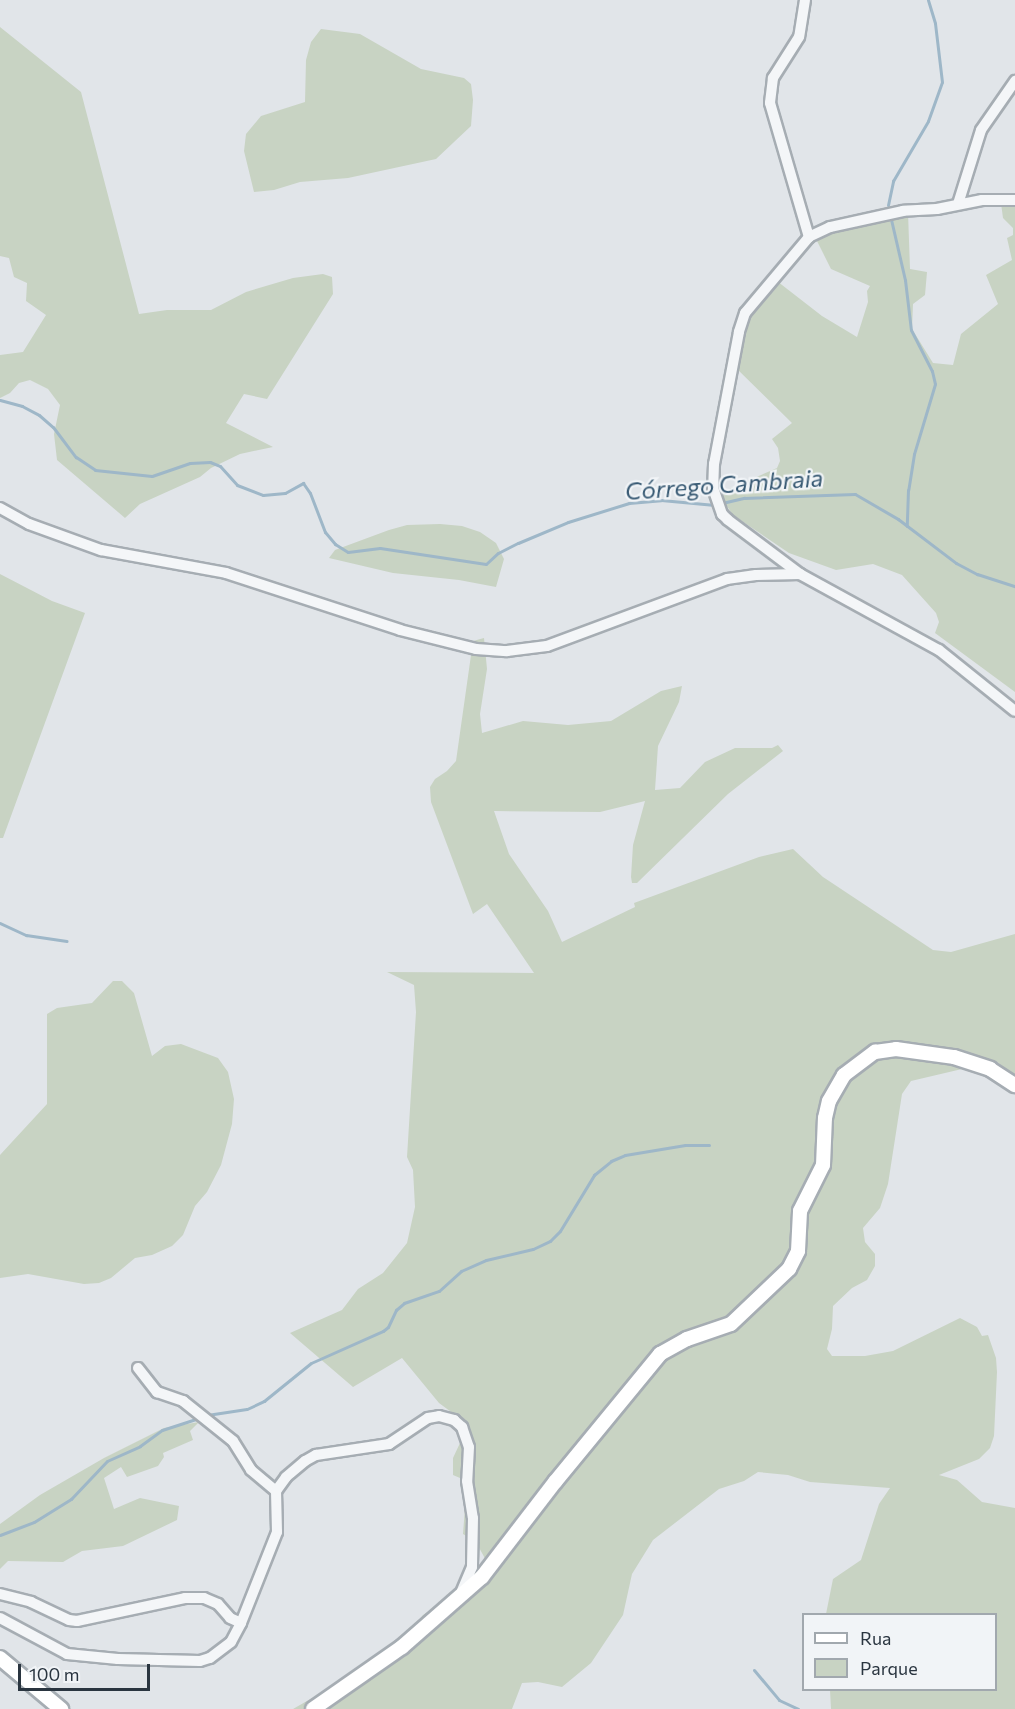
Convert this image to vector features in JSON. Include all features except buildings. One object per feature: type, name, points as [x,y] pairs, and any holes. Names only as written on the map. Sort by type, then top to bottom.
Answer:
[{"type":"street","points":[[805,0],[799,37],[773,78],[770,103],[809,237]]},
{"type":"street","points":[[958,204],[981,130],[1015,81]]},
{"type":"street","points":[[1015,200],[903,211],[830,227],[809,237],[753,302],[742,323],[714,464],[713,488],[722,514],[800,574],[939,650],[1015,711]]},
{"type":"street","points":[[0,508],[28,524],[94,548],[226,573],[400,630],[476,649],[507,651],[547,646],[728,579],[756,575],[800,574]]},
{"type":"street","points":[[313,1709],[402,1647],[492,1566],[555,1482],[660,1354],[687,1339],[731,1324],[789,1269],[798,1251],[801,1211],[823,1165],[825,1118],[829,1101],[844,1075],[875,1052],[896,1048],[954,1058],[990,1070],[1015,1085]]},
{"type":"street","points":[[138,1368],[157,1392],[183,1401],[233,1441],[251,1470],[276,1491]]},
{"type":"street","points":[[0,1618],[67,1654],[118,1659],[200,1661],[210,1658],[231,1642],[241,1623],[277,1532],[276,1491],[286,1478],[305,1461],[316,1455],[389,1444],[428,1418],[439,1416],[454,1420],[467,1435],[469,1447],[467,1481],[473,1530],[470,1575],[452,1604]]},
{"type":"street","points":[[0,1594],[31,1602],[69,1620],[77,1621],[185,1598],[204,1598],[218,1604],[230,1618],[241,1623]]},
{"type":"street","points":[[0,1658],[62,1709]]},
{"type":"green space","points":[[0,27],[81,92],[139,314],[167,310],[211,310],[246,292],[293,278],[323,274],[332,277],[333,294],[267,399],[244,394],[226,423],[273,447],[240,454],[211,468],[200,477],[140,504],[125,518],[57,460],[54,434],[60,405],[48,389],[30,380],[19,383],[10,393],[0,398],[0,355],[23,352],[46,315],[26,301],[27,283],[14,277],[9,258],[0,256]]},
{"type":"green space","points":[[321,29],[360,34],[421,69],[464,78],[471,84],[473,100],[471,126],[436,159],[348,178],[300,182],[274,190],[254,192],[244,151],[246,134],[261,116],[305,102],[306,60],[311,42]]},
{"type":"green space","points":[[1000,196],[1015,196],[1015,692],[935,633],[939,622],[936,613],[902,575],[873,564],[836,570],[789,553],[733,515],[724,502],[722,492],[777,468],[780,461],[778,448],[772,439],[792,423],[734,366],[749,314],[773,278],[822,316],[857,337],[868,302],[867,291],[870,286],[831,269],[816,239],[807,228],[822,231],[908,212],[910,269],[927,272],[925,295],[913,304],[912,329],[933,363],[953,365],[961,334],[998,304],[986,275],[1012,260],[1007,238],[1013,235],[1013,228],[1003,218]]},
{"type":"green space","points":[[407,525],[462,526],[480,532],[496,543],[504,559],[496,587],[459,580],[393,573],[329,558],[335,550],[389,530]]},
{"type":"green space","points":[[0,574],[52,601],[85,613],[3,838],[0,838]]},
{"type":"green space","points":[[484,638],[487,669],[480,714],[482,733],[523,721],[568,725],[611,721],[661,691],[682,686],[679,702],[658,746],[655,790],[680,788],[705,762],[735,748],[772,748],[778,745],[783,751],[728,794],[637,883],[632,883],[631,877],[633,845],[645,801],[600,812],[494,811],[509,854],[548,911],[562,942],[635,907],[634,903],[759,857],[793,849],[823,877],[933,950],[951,952],[1015,934],[1015,1077],[996,1061],[911,1081],[902,1094],[888,1184],[880,1208],[863,1228],[865,1242],[875,1254],[875,1266],[867,1280],[852,1288],[833,1306],[832,1329],[827,1349],[832,1356],[865,1356],[893,1351],[960,1318],[977,1327],[982,1336],[988,1335],[996,1358],[997,1372],[994,1436],[990,1448],[979,1459],[939,1475],[957,1480],[982,1502],[1015,1508],[1015,1709],[831,1709],[830,1691],[997,1691],[997,1613],[826,1613],[833,1579],[861,1560],[879,1504],[890,1488],[810,1482],[788,1475],[758,1472],[744,1481],[719,1489],[653,1540],[632,1574],[623,1615],[591,1663],[562,1687],[538,1682],[522,1683],[512,1709],[293,1709],[382,1658],[403,1642],[423,1615],[451,1596],[488,1564],[476,1542],[463,1534],[467,1481],[453,1475],[453,1458],[468,1433],[458,1417],[439,1403],[402,1358],[353,1387],[290,1333],[342,1310],[358,1289],[383,1273],[407,1243],[415,1207],[413,1170],[407,1157],[416,1012],[414,985],[387,972],[534,973],[487,904],[473,914],[431,802],[430,787],[435,779],[456,761],[473,641]]},
{"type":"green space","points":[[113,981],[122,981],[134,993],[152,1056],[165,1046],[181,1044],[218,1058],[228,1072],[234,1099],[232,1124],[221,1165],[207,1192],[195,1206],[183,1235],[172,1246],[152,1255],[135,1258],[111,1278],[99,1283],[84,1284],[28,1274],[0,1278],[0,1155],[47,1104],[47,1014],[57,1008],[92,1003]]},
{"type":"green space","points":[[199,1422],[190,1431],[193,1440],[163,1453],[164,1457],[158,1466],[127,1477],[121,1467],[104,1478],[114,1509],[140,1498],[179,1506],[177,1520],[123,1546],[82,1551],[63,1562],[8,1561],[0,1569],[0,1524],[40,1495],[104,1458],[164,1428]]},
{"type":"waterway","points":[[888,205],[893,181],[928,121],[942,82],[935,23],[928,0]]},
{"type":"waterway","points":[[890,215],[905,280],[911,330],[932,371],[935,384],[914,454],[908,490],[907,526]]},
{"type":"waterway","name":"Córrego Cambraia","points":[[0,400],[22,406],[39,415],[53,427],[76,457],[95,470],[152,476],[190,463],[210,462],[220,466],[237,485],[263,495],[285,493],[303,483],[310,493],[325,532],[335,544],[348,552],[380,548],[486,564],[498,553],[518,543],[568,522],[629,503],[661,500],[715,505]]},
{"type":"waterway","name":"Córrego Cambraia","points":[[722,503],[744,498],[855,494],[898,519],[956,563],[977,574],[1015,586]]},
{"type":"waterway","points":[[0,923],[26,935],[67,941]]},
{"type":"waterway","points":[[207,1415],[247,1409],[264,1401],[311,1363],[383,1331],[388,1327],[396,1310],[404,1303],[439,1291],[461,1271],[486,1260],[533,1249],[550,1241],[560,1231],[594,1175],[611,1161],[625,1155],[685,1145],[709,1145]]},
{"type":"waterway","points":[[0,1535],[34,1522],[71,1499],[107,1461],[140,1446],[162,1430],[198,1418]]},
{"type":"waterway","points":[[754,1670],[779,1700],[798,1709]]}]
